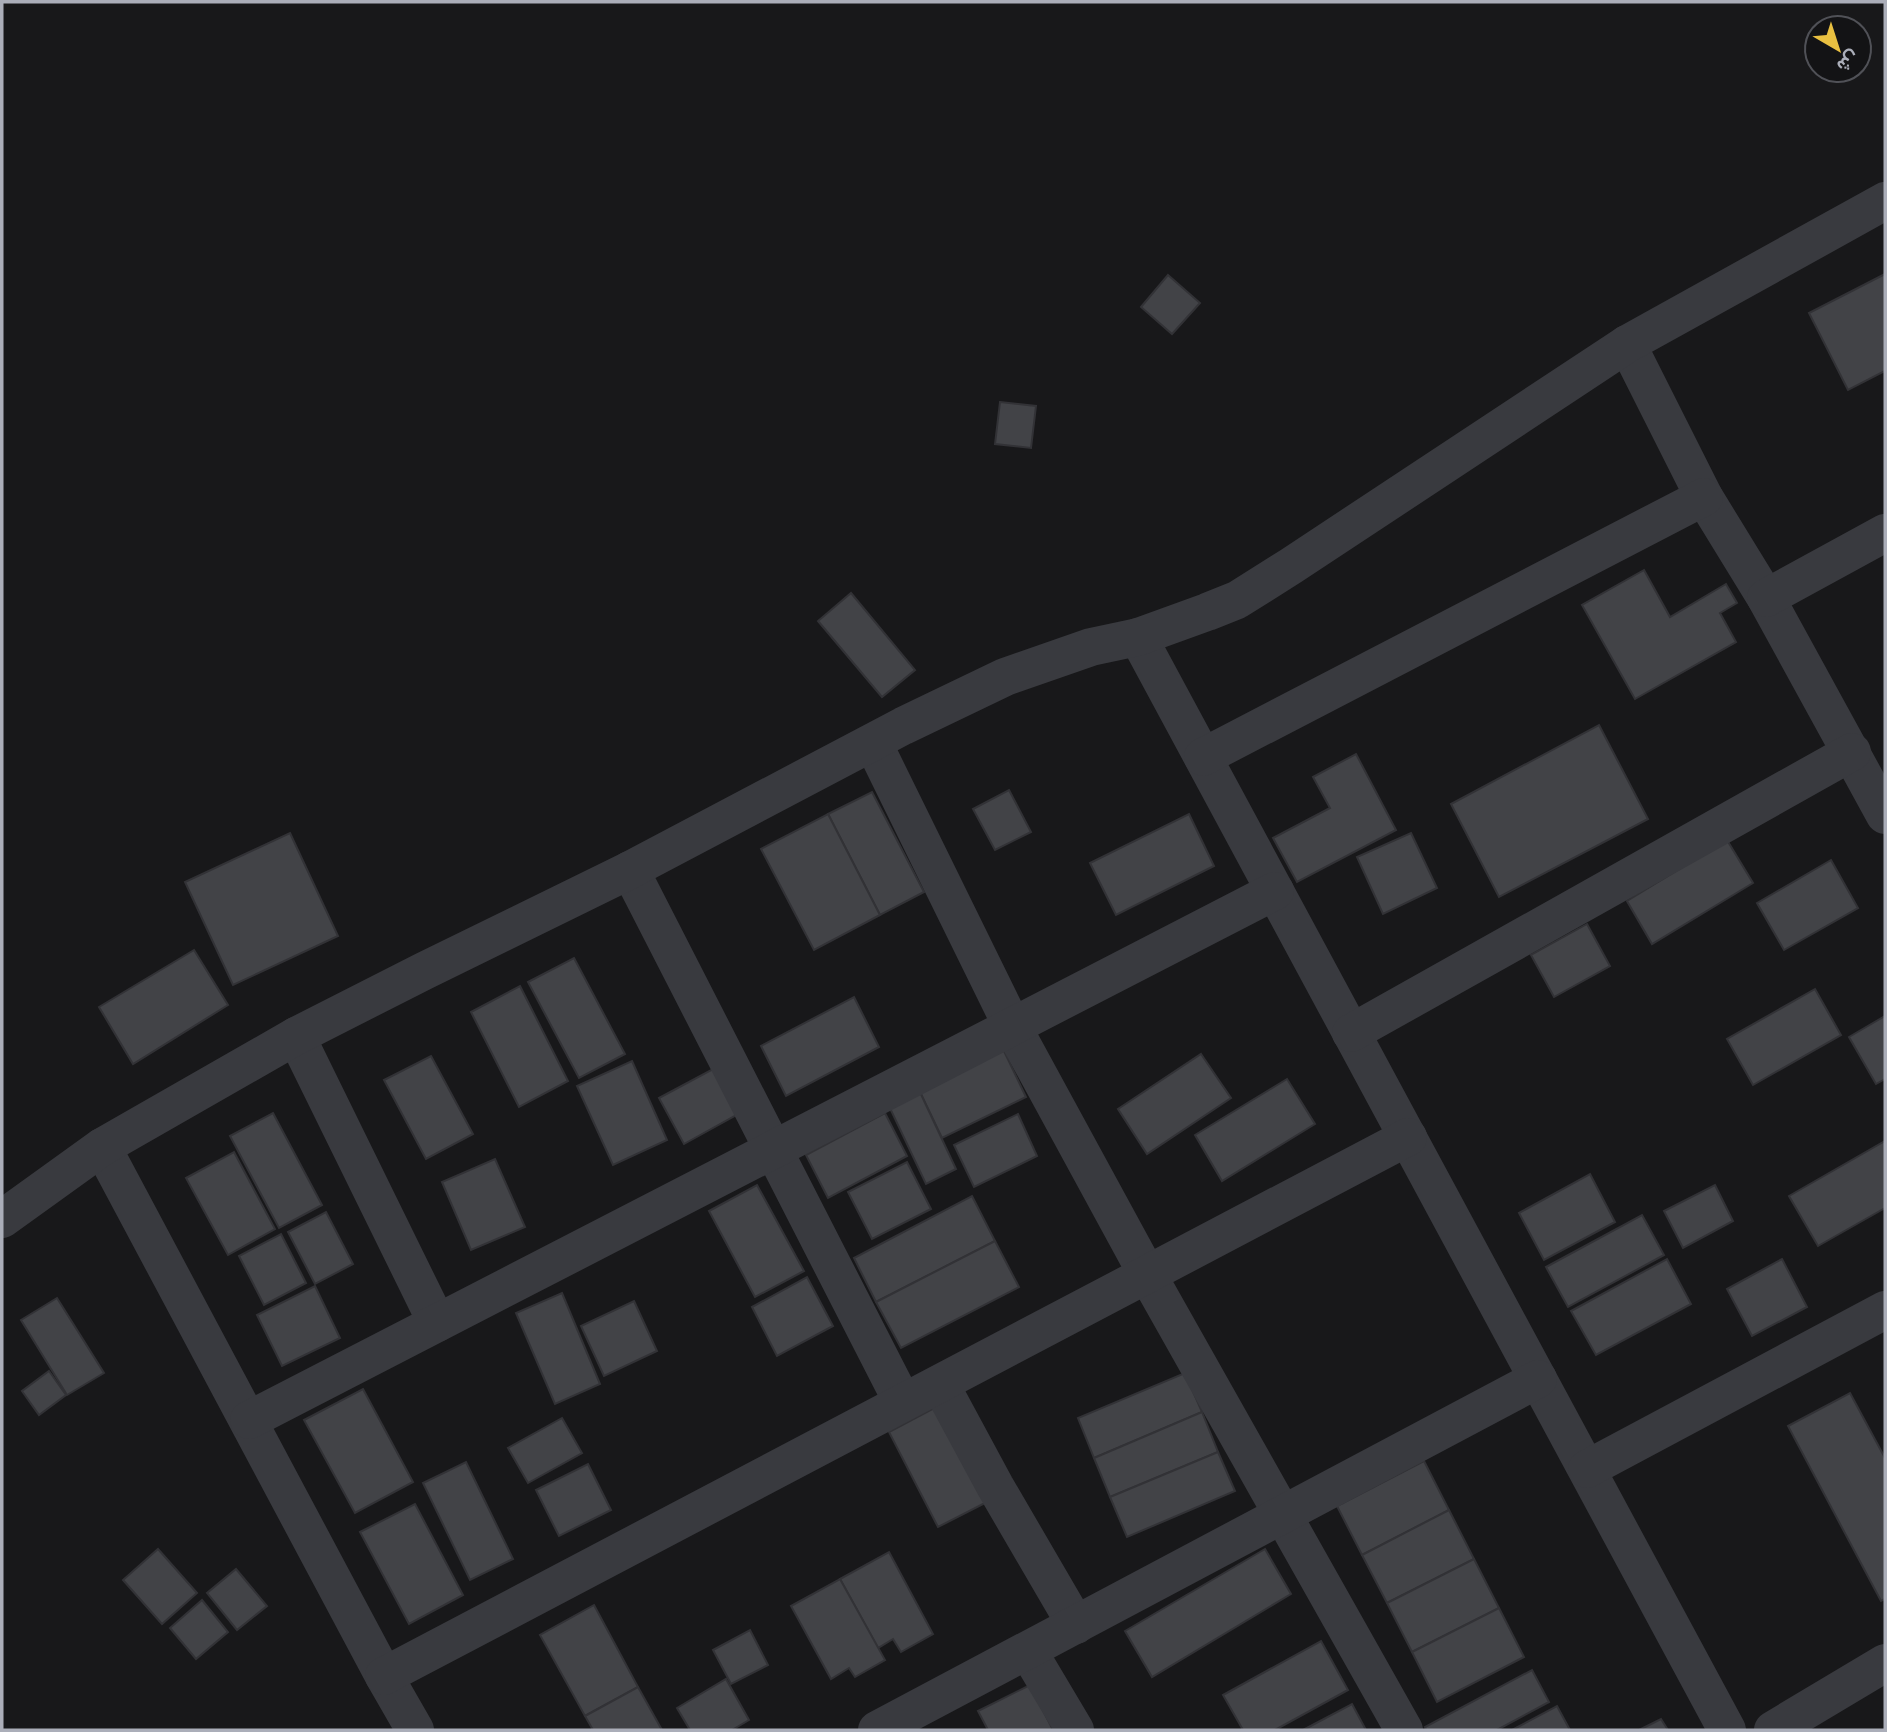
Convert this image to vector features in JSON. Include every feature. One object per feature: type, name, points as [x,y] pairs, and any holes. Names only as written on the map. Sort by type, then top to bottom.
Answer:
[{"type":"street","points":[[2,1219],[102,1146],[296,1037],[630,870],[873,743],[1005,677],[1091,647],[1138,637],[1237,600],[1627,344],[1885,201]]},
{"type":"street","points":[[1627,344],[1704,497],[1766,598],[1885,815]]},
{"type":"street","points":[[1203,757],[1704,497]]},
{"type":"street","points":[[1766,598],[1885,533]]},
{"type":"street","points":[[1138,637],[1727,1730]]},
{"type":"street","points":[[873,743],[1012,1026],[1147,1274],[1405,1730]]},
{"type":"street","points":[[1351,1033],[1852,752]]},
{"type":"street","points":[[630,870],[902,1401]]},
{"type":"street","points":[[249,1420],[1275,891]]},
{"type":"street","points":[[296,1037],[437,1324]]},
{"type":"street","points":[[384,1676],[1408,1137]]},
{"type":"street","points":[[102,1146],[415,1730]]},
{"type":"street","points":[[1587,1469],[1885,1310]]},
{"type":"street","points":[[899,1725],[1076,1625],[1538,1379]]},
{"type":"street","points":[[940,1384],[995,1486],[1076,1625]]},
{"type":"street","points":[[1028,1651],[1076,1730]]},
{"type":"street","points":[[1773,1730],[1885,1664]]},
{"type":"building","points":[[1885,274],[1885,371],[1848,390],[1809,313]]},
{"type":"building","points":[[1168,275],[1200,303],[1172,334],[1141,307]]},
{"type":"building","points":[[1000,402],[1036,406],[1031,448],[995,444]]},
{"type":"building","points":[[1644,570],[1670,617],[1726,584],[1737,603],[1720,613],[1736,642],[1635,699],[1582,605]]},
{"type":"building","points":[[851,593],[915,670],[882,697],[818,621]]},
{"type":"building","points":[[1599,725],[1648,819],[1499,897],[1451,804]]},
{"type":"building","points":[[1356,754],[1396,830],[1297,882],[1273,838],[1330,808],[1313,777]]},
{"type":"building","points":[[1009,790],[1031,832],[995,850],[973,809]]},
{"type":"building","points":[[872,792],[924,892],[880,915],[828,814]]},
{"type":"building","points":[[828,814],[880,915],[814,950],[761,849]]},
{"type":"building","points":[[1189,814],[1214,866],[1116,915],[1090,863]]},
{"type":"building","points":[[290,833],[338,936],[233,985],[185,882]]},
{"type":"building","points":[[1411,833],[1437,888],[1383,914],[1357,857]]},
{"type":"building","points":[[1727,840],[1753,883],[1652,944],[1627,901]]},
{"type":"building","points":[[1831,860],[1858,908],[1784,950],[1757,903]]},
{"type":"building","points":[[1587,924],[1610,966],[1554,997],[1531,955]]},
{"type":"building","points":[[194,950],[228,1005],[133,1064],[99,1007]]},
{"type":"building","points":[[574,958],[625,1054],[579,1078],[528,982]]},
{"type":"building","points":[[520,986],[568,1081],[519,1107],[471,1012]]},
{"type":"building","points":[[1815,989],[1841,1035],[1753,1085],[1727,1039]]},
{"type":"building","points":[[854,997],[879,1047],[786,1096],[761,1046]]},
{"type":"building","points":[[1885,1016],[1885,1079],[1876,1084],[1849,1037]]},
{"type":"building","points":[[1003,1049],[1026,1097],[942,1138],[919,1090]]},
{"type":"building","points":[[1201,1054],[1231,1098],[1147,1154],[1118,1109]]},
{"type":"building","points":[[431,1056],[473,1134],[426,1159],[384,1080]]},
{"type":"building","points":[[632,1061],[667,1140],[613,1165],[577,1086]]},
{"type":"building","points":[[713,1069],[738,1114],[684,1144],[659,1098]]},
{"type":"building","points":[[1287,1079],[1315,1124],[1222,1181],[1195,1135]]},
{"type":"building","points":[[919,1090],[956,1169],[926,1184],[888,1104]]},
{"type":"building","points":[[273,1113],[322,1205],[279,1228],[230,1136]]},
{"type":"building","points":[[885,1113],[907,1156],[828,1198],[806,1155]]},
{"type":"building","points":[[1018,1114],[1037,1156],[974,1187],[954,1145]]},
{"type":"building","points":[[1885,1141],[1885,1208],[1818,1246],[1789,1196]]},
{"type":"building","points":[[234,1152],[275,1229],[228,1255],[186,1178]]},
{"type":"building","points":[[495,1159],[525,1227],[471,1250],[442,1182]]},
{"type":"building","points":[[907,1162],[931,1209],[872,1239],[848,1192]]},
{"type":"building","points":[[1590,1174],[1615,1222],[1544,1260],[1519,1213]]},
{"type":"building","points":[[757,1185],[804,1271],[755,1297],[709,1211]]},
{"type":"building","points":[[1715,1185],[1733,1221],[1683,1248],[1664,1211]]},
{"type":"building","points":[[972,1196],[995,1241],[876,1302],[854,1258]]},
{"type":"building","points":[[326,1212],[353,1264],[315,1284],[288,1232]]},
{"type":"building","points":[[1642,1215],[1664,1255],[1568,1307],[1546,1267]]},
{"type":"building","points":[[281,1234],[306,1283],[264,1305],[239,1256]]},
{"type":"building","points":[[995,1241],[1019,1287],[901,1348],[876,1302]]},
{"type":"building","points":[[1667,1259],[1691,1304],[1596,1355],[1571,1311]]},
{"type":"building","points":[[1782,1259],[1807,1307],[1752,1336],[1727,1289]]},
{"type":"building","points":[[807,1277],[833,1326],[777,1356],[752,1307]]},
{"type":"building","points":[[315,1286],[340,1338],[282,1366],[257,1315]]},
{"type":"building","points":[[562,1293],[600,1384],[555,1404],[516,1313]]},
{"type":"building","points":[[57,1298],[104,1373],[67,1395],[21,1320]]},
{"type":"building","points":[[634,1301],[657,1351],[604,1376],[581,1326]]},
{"type":"building","points":[[49,1371],[66,1395],[39,1415],[22,1391]]},
{"type":"building","points":[[1185,1373],[1202,1412],[1094,1458],[1078,1418]]},
{"type":"building","points":[[363,1389],[413,1482],[355,1513],[304,1420]]},
{"type":"building","points":[[1850,1393],[1885,1458],[1885,1599],[1881,1601],[1788,1426]]},
{"type":"building","points":[[938,1406],[987,1502],[938,1527],[889,1432]]},
{"type":"building","points":[[1202,1412],[1218,1452],[1110,1497],[1094,1458]]},
{"type":"building","points":[[562,1418],[582,1453],[528,1483],[508,1448]]},
{"type":"building","points":[[1218,1452],[1235,1491],[1127,1537],[1110,1497]]},
{"type":"building","points":[[1424,1461],[1449,1510],[1362,1555],[1337,1506]]},
{"type":"building","points":[[466,1462],[513,1559],[470,1580],[423,1483]]},
{"type":"building","points":[[588,1464],[611,1510],[559,1536],[536,1490]]},
{"type":"building","points":[[415,1504],[463,1595],[409,1624],[360,1532]]},
{"type":"building","points":[[1449,1510],[1474,1559],[1387,1603],[1362,1555]]},
{"type":"building","points":[[158,1549],[197,1593],[162,1624],[123,1580]]},
{"type":"building","points":[[1265,1549],[1291,1594],[1152,1677],[1125,1631]]},
{"type":"building","points":[[889,1552],[933,1634],[901,1652],[893,1639],[878,1648],[840,1579]]},
{"type":"building","points":[[1474,1559],[1499,1608],[1412,1652],[1387,1603]]},
{"type":"building","points":[[236,1569],[267,1606],[237,1630],[207,1593]]},
{"type":"building","points":[[840,1579],[885,1660],[855,1677],[849,1668],[831,1679],[791,1606]]},
{"type":"building","points":[[202,1600],[228,1632],[196,1659],[170,1628]]},
{"type":"building","points":[[594,1605],[638,1687],[585,1716],[540,1635]]},
{"type":"building","points":[[1499,1608],[1524,1657],[1437,1702],[1412,1652]]},
{"type":"building","points":[[750,1630],[768,1665],[731,1684],[713,1650]]},
{"type":"building","points":[[1321,1641],[1348,1690],[1275,1730],[1243,1730],[1223,1695]]},
{"type":"building","points":[[1532,1670],[1549,1702],[1497,1730],[1426,1730],[1425,1727]]},
{"type":"building","points":[[726,1679],[749,1720],[732,1730],[690,1730],[677,1708]]},
{"type":"building","points":[[1030,1685],[1053,1730],[988,1730],[978,1711]]},
{"type":"building","points":[[638,1687],[662,1730],[593,1730],[585,1716]]},
{"type":"building","points":[[1352,1704],[1366,1730],[1303,1730]]},
{"type":"building","points":[[1557,1706],[1570,1730],[1512,1730]]},
{"type":"building","points":[[1661,1719],[1668,1730],[1639,1730]]}]
